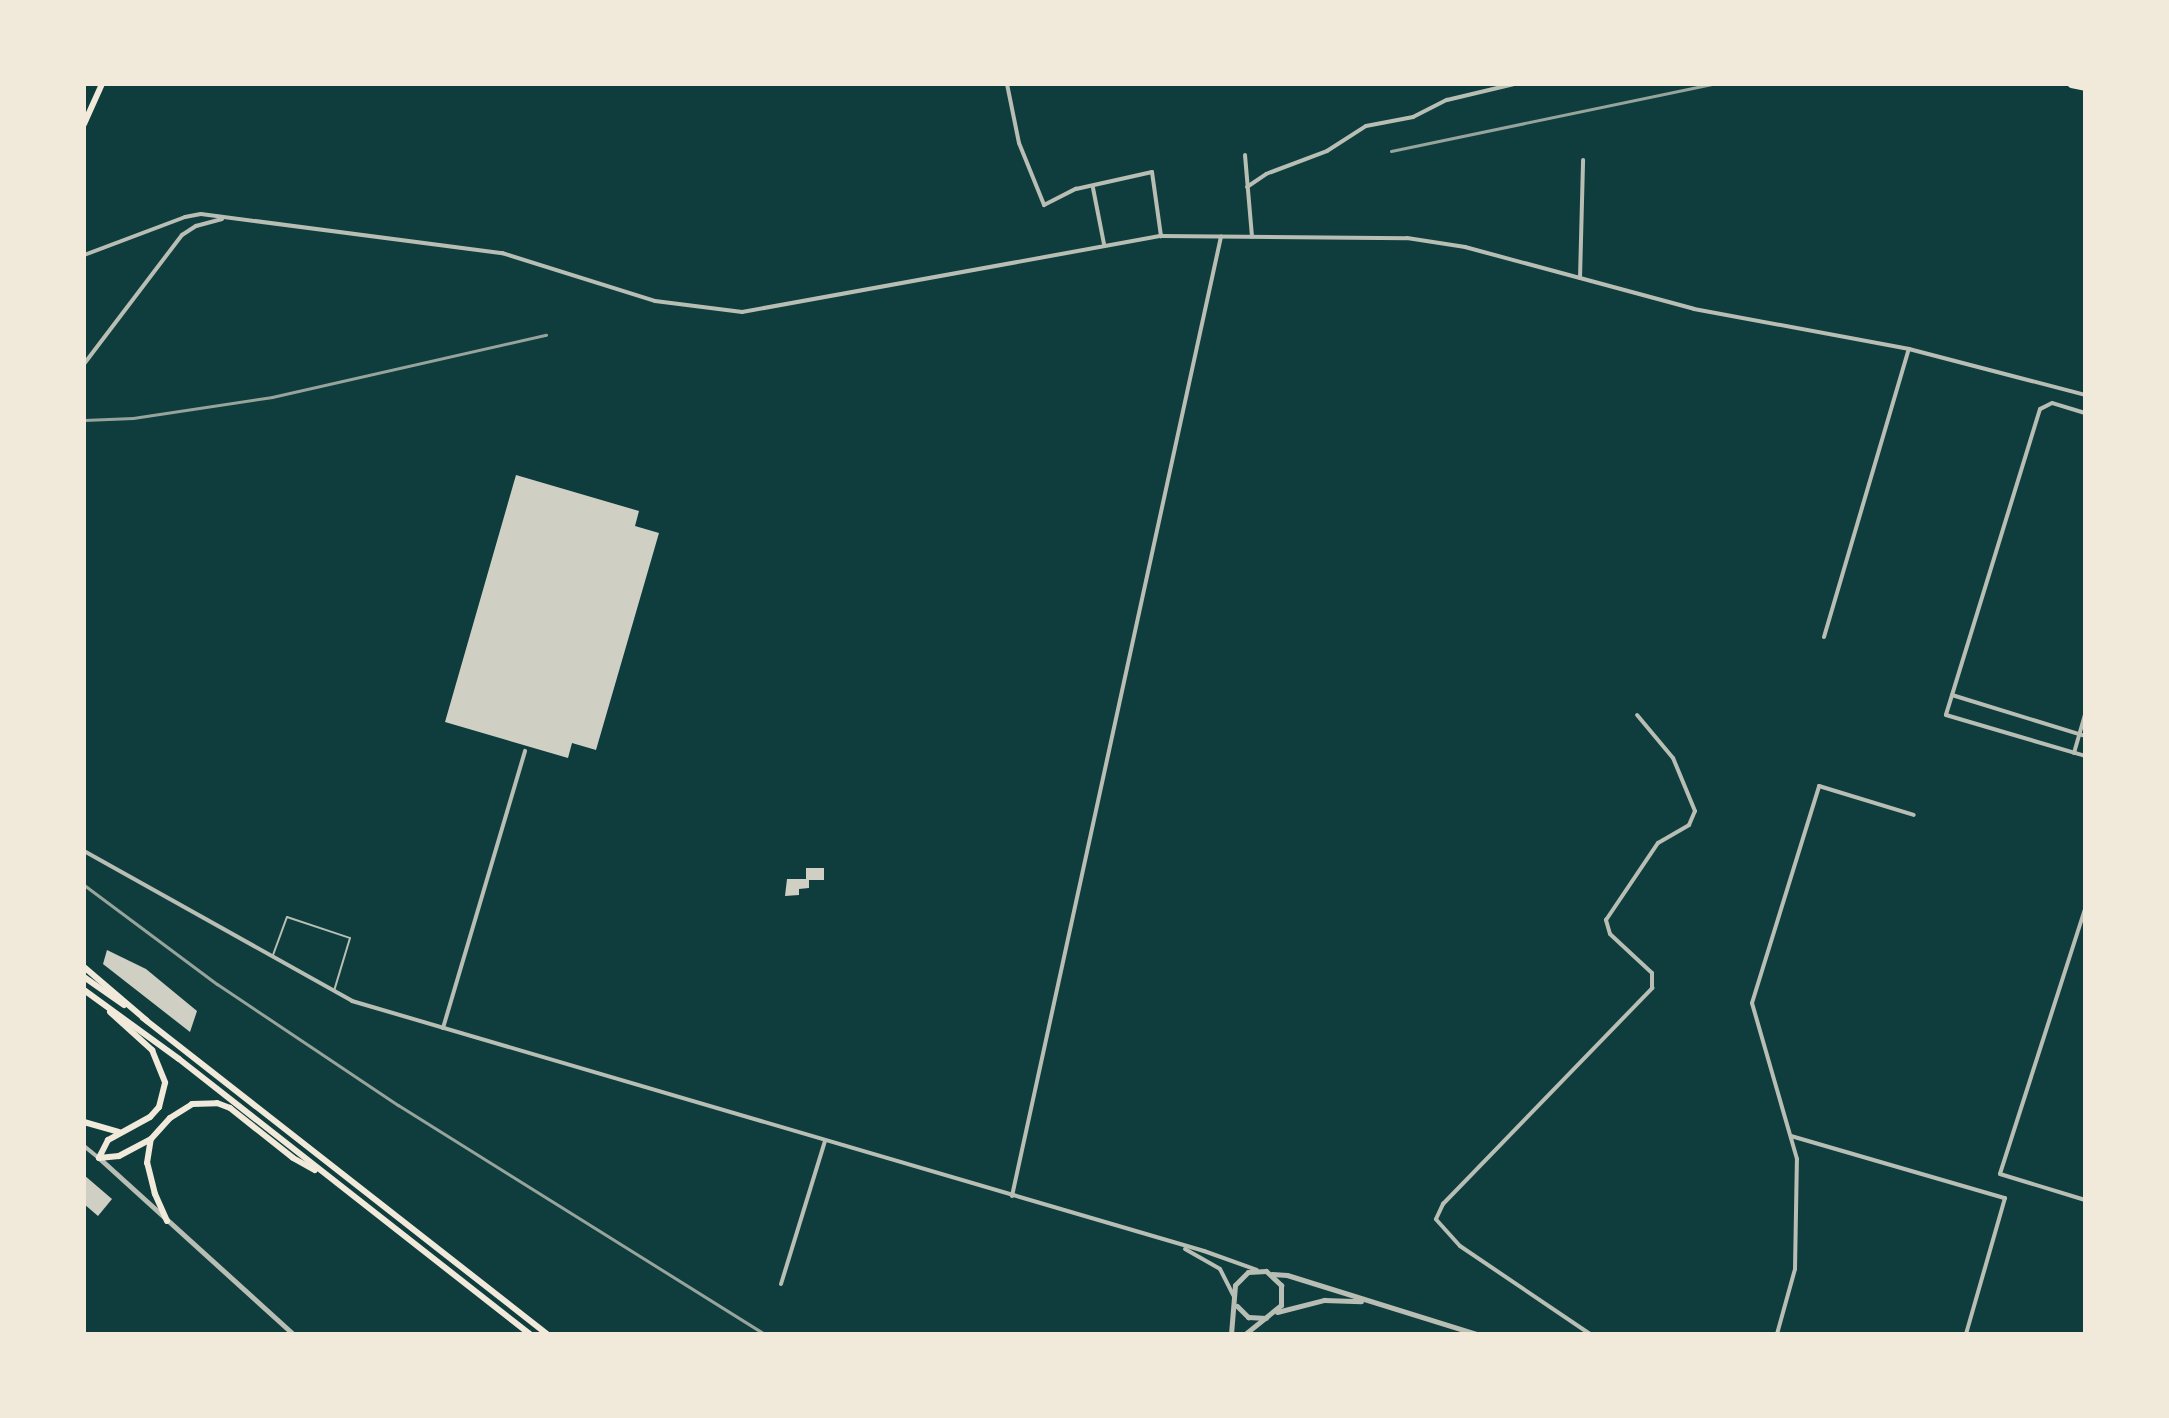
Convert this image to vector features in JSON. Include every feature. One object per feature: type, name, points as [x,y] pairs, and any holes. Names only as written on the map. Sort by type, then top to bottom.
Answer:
[{"type":"highway","points":[[2071,84],[2085,87]]},
{"type":"main road","points":[[84,124],[102,84]]},
{"type":"main road","points":[[84,967],[146,1020],[547,1334]]},
{"type":"main road","points":[[84,977],[146,1020]]},
{"type":"main road","points":[[84,990],[530,1334]]},
{"type":"main road","points":[[93,996],[144,1042],[163,1071],[165,1083],[159,1107],[139,1124],[119,1132],[101,1147],[99,1158],[119,1156],[151,1139],[180,1111],[192,1104],[217,1103],[230,1108],[293,1158],[331,1178]]},
{"type":"main road","points":[[84,1122],[119,1132]]},
{"type":"main road","points":[[151,1139],[147,1163],[167,1221]]},
{"type":"street","points":[[1007,84],[1019,143],[1044,205],[1070,191],[1152,172],[1161,236]]},
{"type":"street","points":[[1247,187],[1266,174],[1327,151],[1366,126],[1413,117],[1447,100],[1514,84]]},
{"type":"street","points":[[1245,155],[1252,237]]},
{"type":"street","points":[[1580,278],[1583,160]]},
{"type":"street","points":[[1093,188],[1104,244]]},
{"type":"street","points":[[84,255],[185,217],[201,214],[502,253],[641,298],[742,312],[1161,236],[1377,236],[1441,241],[1694,309],[1909,349],[2085,395]]},
{"type":"street","points":[[84,364],[182,235],[196,226],[224,218]]},
{"type":"street","points":[[1012,1196],[1221,237]]},
{"type":"street","points":[[1824,637],[1909,349]]},
{"type":"street","points":[[2085,413],[2045,405],[2035,421],[1946,715],[2085,756]]},
{"type":"street","points":[[1952,695],[2082,736]]},
{"type":"street","points":[[1590,1334],[1460,1246],[1436,1219],[1443,1204],[1652,988],[1652,973],[1610,934],[1606,920],[1658,843],[1689,825],[1695,811],[1673,758],[1637,715]]},
{"type":"street","points":[[2074,753],[2082,736],[2085,715]]},
{"type":"street","points":[[443,1028],[525,751]]},
{"type":"street","points":[[1777,1334],[1795,1269],[1797,1159],[1752,1003],[1819,786],[1914,815]]},
{"type":"street","points":[[84,851],[352,1001],[1221,1256],[1257,1270],[1287,1275],[1476,1334]]},
{"type":"street","points":[[2085,909],[2000,1174],[2085,1200]]},
{"type":"street","points":[[1791,1136],[2005,1198],[1966,1334]]},
{"type":"street","points":[[781,1284],[825,1141]]},
{"type":"street","points":[[84,1146],[293,1334]]},
{"type":"street","points":[[1179,1246],[1220,1269],[1234,1296],[1231,1334]]},
{"type":"street","points":[[1234,1296],[1241,1277],[1257,1270]]},
{"type":"street","points":[[1272,1274],[1281,1285],[1283,1295],[1275,1313]]},
{"type":"street","points":[[1245,1334],[1275,1313],[1324,1300],[1366,1301]]},
{"type":"street","points":[[1235,1304],[1248,1317],[1267,1318]]},
{"type":"lane","points":[[273,955],[287,917],[350,938],[334,992]]},
{"type":"lane","points":[[1220,1269],[1221,1256]]},
{"type":"building","points":[[516,475],[639,511],[635,526],[659,533],[596,750],[572,743],[568,758],[445,722]]},
{"type":"building","points":[[806,868],[824,868],[824,880],[809,880],[809,888],[799,889],[799,895],[785,896],[787,879],[806,879]]},
{"type":"building","points":[[107,950],[146,969],[197,1011],[190,1032],[103,964]]},
{"type":"building","points":[[84,1175],[112,1199],[98,1216],[84,1204]]},
{"type":"railway","points":[[1391,151],[1713,84]]},
{"type":"railway","points":[[84,420],[133,418],[272,397],[546,335]]},
{"type":"railway","points":[[84,885],[217,984],[398,1105],[765,1334]]}]
